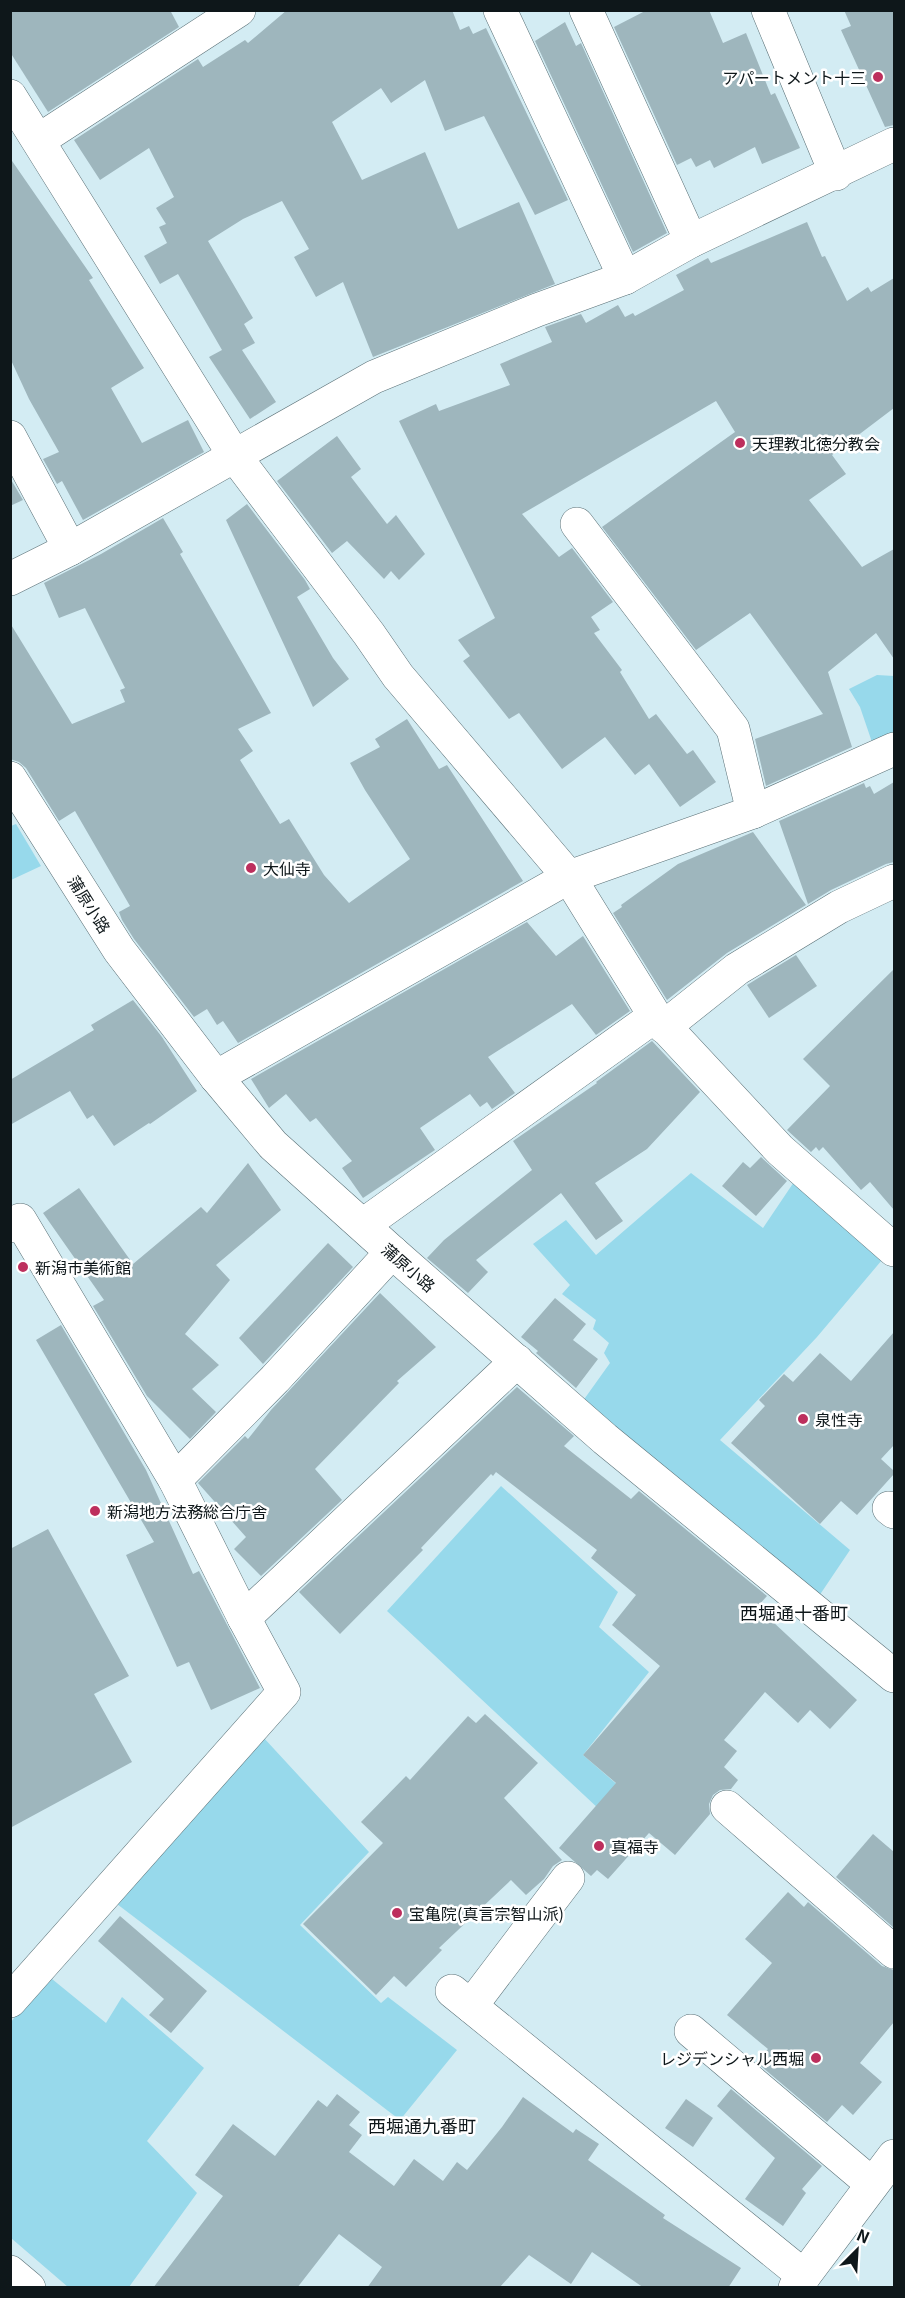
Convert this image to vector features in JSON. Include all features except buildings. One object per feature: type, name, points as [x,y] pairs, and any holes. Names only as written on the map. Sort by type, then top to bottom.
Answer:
[{"type":"street","points":[[39,140],[239,10]]},
{"type":"street","points":[[500,10],[625,278]]},
{"type":"street","points":[[586,10],[691,241]]},
{"type":"street","points":[[768,10],[836,174]]},
{"type":"street","points":[[10,96],[234,455],[398,676],[569,877],[659,1022],[780,1150],[894,1250]]},
{"type":"street","points":[[10,579],[70,549],[374,376],[537,310],[625,278],[691,241],[836,174],[894,144]]},
{"type":"street","points":[[10,437],[70,549]]},
{"type":"street","points":[[577,524],[733,729],[753,812]]},
{"type":"street","points":[[216,1077],[569,877],[753,812],[894,749]]},
{"type":"street","name":"蒲原小路","points":[[10,778],[118,950],[216,1077],[273,1144],[605,1439],[894,1676]]},
{"type":"street","points":[[363,1225],[737,969],[839,907],[894,881]]},
{"type":"street","points":[[10,1226],[20,1220],[175,1480],[284,1692],[10,2001]]},
{"type":"street","points":[[175,1480],[275,1379],[392,1252]]},
{"type":"street","points":[[244,1618],[517,1361]]},
{"type":"street","points":[[727,1808],[894,1952]]},
{"type":"street","points":[[568,1878],[462,1998],[799,2282],[872,2184],[894,2159]]},
{"type":"street","points":[[691,2031],[872,2184]]},
{"type":"street","points":[[10,2272],[29,2288]]},
{"type":"shaded area","points":[[877,675],[894,676],[894,737],[874,748],[860,707],[849,689]]},
{"type":"shaded area","points":[[16,824],[41,866],[11,880],[11,826]]},
{"type":"shaded area","points":[[691,1173],[763,1228],[796,1179],[882,1260],[817,1337],[720,1440],[850,1550],[817,1599],[580,1405],[610,1363],[604,1353],[609,1343],[593,1329],[596,1320],[562,1294],[570,1285],[533,1244],[566,1220],[596,1255]]},
{"type":"shaded area","points":[[501,1486],[618,1592],[599,1627],[649,1672],[583,1755],[620,1787],[600,1810],[387,1611]]},
{"type":"shaded area","points":[[263,1737],[369,1852],[300,1925],[381,2003],[388,1997],[457,2050],[400,2120],[117,1904]]},
{"type":"shaded area","points":[[52,1979],[106,2023],[122,1997],[204,2068],[147,2141],[197,2193],[129,2287],[68,2287],[11,2238],[11,2022],[44,1981]]},
{"type":"place","name":"アパートメント十三","points":[[878,77]]},
{"type":"place","name":"天理教北徳分教会","points":[[740,443]]},
{"type":"place","name":"大仙寺","points":[[251,868]]},
{"type":"place","name":"新潟市美術館","points":[[23,1267]]},
{"type":"place","name":"泉性寺","points":[[803,1419]]},
{"type":"place","name":"新潟地方法務総合庁舎","points":[[95,1511]]},
{"type":"place","name":"真福寺","points":[[599,1846]]},
{"type":"place","name":"宝亀院(真言宗智山派)","points":[[397,1913]]},
{"type":"place","name":"レジデンシャル西堀","points":[[816,2058]]},
{"type":"district","name":"西堀通十番町","points":[[794,1612]]},
{"type":"district","name":"西堀通九番町","points":[[422,2125]]}]
